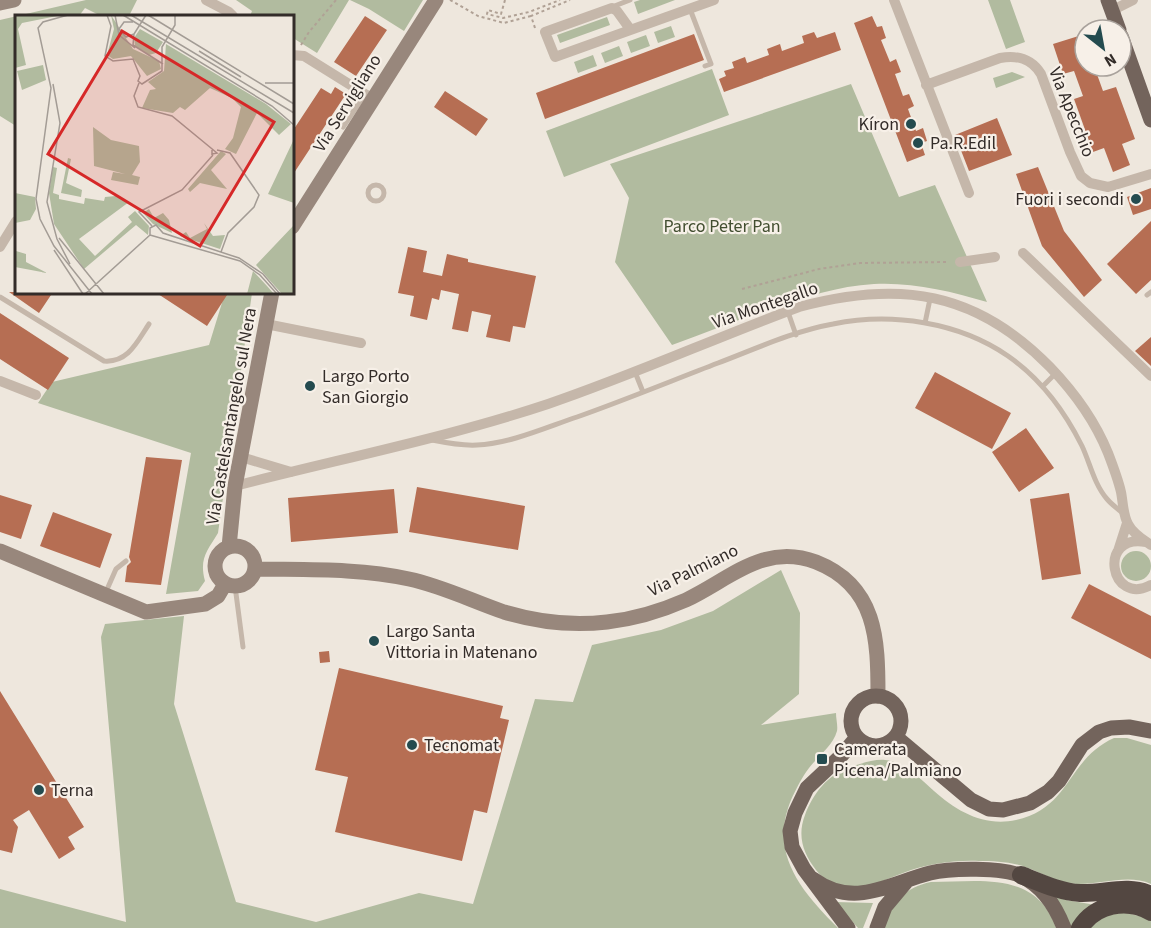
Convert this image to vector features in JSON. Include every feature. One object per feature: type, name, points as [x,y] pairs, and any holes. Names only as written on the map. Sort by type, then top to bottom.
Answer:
[{"type":"highway","points":[[1021,875],[1071,892],[1088,893],[1127,889],[1151,895]]},
{"type":"highway","points":[[1080,928],[1089,916],[1107,907],[1132,905],[1151,912]]},
{"type":"main road","points":[[1108,0],[1115,18]]},
{"type":"main road","points":[[1133,69],[1151,119]]},
{"type":"main road","points":[[878,696],[891,701],[900,714],[900,730],[896,737],[884,745],[868,745],[857,737],[851,724],[855,708],[868,698],[878,696]]},
{"type":"main road","points":[[896,737],[971,800],[986,808],[1003,810],[1030,803],[1048,792],[1059,781],[1082,746],[1099,732],[1122,727],[1151,731]]},
{"type":"main road","points":[[848,928],[804,869],[792,847],[790,833],[791,822],[807,788],[841,756],[857,737]]},
{"type":"main road","points":[[813,879],[834,890],[858,894],[872,892],[934,872],[982,870],[1021,875],[1051,902],[1064,928]]},
{"type":"main road","points":[[877,928],[885,907],[908,880]]},
{"type":"street","points":[[0,3],[14,0]]},
{"type":"street","points":[[206,0],[232,15]]},
{"type":"street","name":"Via Servigliano","points":[[294,224],[369,97],[435,0]]},
{"type":"street","points":[[630,29],[616,10],[609,8],[545,32],[555,57],[714,0]]},
{"type":"street","points":[[894,0],[969,193]]},
{"type":"street","points":[[1117,18],[1117,8],[1132,0]]},
{"type":"street","points":[[294,55],[304,56],[369,97]]},
{"type":"street","name":"Via Apecchio","points":[[926,85],[1000,58],[1017,57],[1028,60],[1041,74],[1081,176],[1090,183],[1108,187],[1151,174]]},
{"type":"street","points":[[0,248],[15,224]]},
{"type":"street","points":[[1023,253],[1151,376]]},
{"type":"street","points":[[960,262],[994,257]]},
{"type":"street","name":"Via Montegallo","points":[[235,486],[425,439],[539,406],[820,302],[894,293],[930,297],[963,307],[1002,326],[1019,338],[1056,373],[1076,397],[1102,440],[1116,476],[1126,519],[1149,544]]},
{"type":"street","name":"Via Castelsantangelo sul Nera","points":[[230,547],[235,486],[272,294]]},
{"type":"street","points":[[266,324],[361,343]]},
{"type":"street","points":[[0,381],[36,395]]},
{"type":"street","points":[[241,457],[291,472]]},
{"type":"street","points":[[1126,519],[1114,567],[1119,581],[1133,589],[1141,590],[1151,585]]},
{"type":"street","name":"Via Montegallo","points":[[1118,552],[1130,542],[1149,544]]},
{"type":"street","name":"Via Castelsantangelo sul Nera","points":[[230,585],[216,574],[215,567],[219,554],[236,546],[248,551],[255,562],[255,569]]},
{"type":"street","points":[[0,551],[146,612],[205,604],[230,585],[244,584],[255,569]]},
{"type":"street","name":"Via Palmiano","points":[[255,569],[334,571],[398,577],[435,586],[511,614],[542,620],[578,623],[625,620],[662,609],[698,594],[763,559],[789,557],[808,560],[840,575],[855,589],[865,604],[876,638],[878,696]]},
{"type":"lane","points":[[609,8],[630,0]]},
{"type":"lane","points":[[690,9],[711,64],[705,66]]},
{"type":"lane","points":[[343,127],[369,97]]},
{"type":"lane","points":[[0,297],[104,361],[115,361],[130,353],[149,324]]},
{"type":"lane","points":[[925,323],[930,297]]},
{"type":"lane","points":[[788,312],[796,335]]},
{"type":"lane","name":"Via Montegallo","points":[[425,439],[463,445],[488,444],[545,428],[826,325],[855,320],[925,323],[964,333],[989,344],[1025,369],[1043,386],[1070,425],[1101,492],[1126,519]]},
{"type":"lane","points":[[635,372],[643,392]]},
{"type":"lane","points":[[1043,386],[1056,373]]},
{"type":"lane","points":[[105,595],[116,569],[126,561]]},
{"type":"lane","points":[[230,585],[243,647]]},
{"type":"path","points":[[301,46],[309,32],[336,0]]},
{"type":"path","points":[[450,0],[478,16],[504,23],[531,16],[570,0]]},
{"type":"path","points":[[505,0],[501,14],[488,10],[488,14],[503,18],[529,12],[560,0]]},
{"type":"path","points":[[531,16],[537,35],[545,32]]},
{"type":"path","points":[[742,289],[819,269],[860,263],[960,262]]},
{"type":"green space","points":[[86,0],[137,0],[130,15],[99,15],[85,8],[80,15],[21,15]]},
{"type":"green space","points":[[236,0],[349,0],[317,53],[294,39],[294,15],[250,15],[252,11]]},
{"type":"green space","points":[[350,0],[423,0],[404,31]]},
{"type":"green space","points":[[675,0],[638,14],[634,2]]},
{"type":"green space","points":[[988,0],[1010,0],[1025,42],[1006,49]]},
{"type":"green space","points":[[15,16],[15,125],[0,116],[0,20]]},
{"type":"green space","points":[[607,17],[610,25],[560,43],[557,35]]},
{"type":"green space","points":[[671,26],[675,37],[658,43],[654,32]]},
{"type":"green space","points":[[646,35],[650,46],[631,53],[627,42]]},
{"type":"green space","points":[[619,46],[623,56],[605,63],[601,53]]},
{"type":"green space","points":[[593,55],[597,66],[578,73],[574,62]]},
{"type":"green space","points":[[712,69],[729,115],[564,177],[546,131]]},
{"type":"green space","points":[[1012,72],[1025,77],[996,88],[993,78]]},
{"type":"green space","name":"Parco Peter Pan","points":[[851,84],[899,197],[935,185],[987,302],[917,286],[861,285],[796,300],[672,345],[615,262],[629,198],[610,164]]},
{"type":"green space","points":[[225,294],[252,294],[218,533],[205,556],[203,573],[205,581],[198,591],[166,594],[191,453],[38,403],[52,382],[209,345]]},
{"type":"green space","points":[[1136,551],[1147,555],[1151,566],[1147,577],[1136,581],[1125,577],[1121,566],[1125,555]]},
{"type":"green space","points":[[781,570],[800,613],[799,694],[761,725],[836,713],[835,736],[804,775],[791,800],[785,819],[784,838],[786,854],[801,885],[838,928],[0,928],[0,889],[126,922],[101,637],[105,624],[184,616],[174,704],[236,902],[316,922],[419,893],[473,904],[535,699],[573,702],[592,645],[661,630],[713,611]]},
{"type":"green space","points":[[1114,738],[1127,738],[1151,745],[1151,884],[1125,880],[1073,884],[1016,864],[969,861],[931,865],[872,885],[848,887],[830,882],[820,875],[811,864],[805,851],[802,830],[805,815],[812,800],[828,780],[850,767],[876,760],[893,761],[912,771],[961,811],[982,819],[1004,822],[1034,814],[1048,805],[1087,758]]},
{"type":"green space","points":[[986,881],[1020,888],[1035,896],[1047,909],[1056,928],[884,928],[891,911],[901,897],[922,884]]},
{"type":"green space","points":[[1054,895],[1066,900],[1096,905],[1073,928],[1069,928]]},
{"type":"green space","points":[[835,902],[873,903],[863,928],[858,928]]},
{"type":"green space","points":[[1123,912],[1151,921],[1151,928],[1089,928],[1102,917]]},
{"type":"building","points":[[365,16],[387,30],[356,76],[334,62]]},
{"type":"building","points":[[872,16],[877,27],[882,26],[886,38],[881,40],[890,62],[896,59],[901,72],[895,74],[903,96],[909,94],[914,106],[908,109],[916,131],[923,128],[927,141],[921,143],[925,155],[907,162],[854,23]]},
{"type":"building","points":[[814,32],[817,38],[835,32],[841,50],[724,92],[719,79],[726,76],[724,71],[734,68],[732,62],[745,57],[747,63],[769,55],[767,49],[780,44],[782,51],[804,43],[802,36]]},
{"type":"building","points":[[694,34],[704,60],[545,119],[536,93]]},
{"type":"building","points":[[1073,38],[1073,71],[1063,74],[1053,44]]},
{"type":"building","points":[[1077,78],[1098,78],[1103,91],[1116,87],[1135,139],[1122,144],[1130,165],[1113,172],[1104,148],[1093,152],[1074,99],[1083,96]]},
{"type":"building","points":[[335,87],[346,94],[294,173],[294,129],[321,88],[331,94]]},
{"type":"building","points":[[445,91],[488,119],[476,136],[434,107]]},
{"type":"building","points":[[997,118],[1012,155],[969,171],[955,135]]},
{"type":"building","points":[[1038,167],[1064,231],[1102,280],[1084,297],[1042,246],[1016,174]]},
{"type":"building","points":[[1151,188],[1151,209],[1133,215],[1127,197]]},
{"type":"building","points":[[1151,221],[1151,280],[1136,294],[1107,264]]},
{"type":"building","points":[[408,247],[427,251],[423,272],[442,276],[447,254],[468,259],[468,262],[536,276],[525,328],[513,326],[510,342],[486,337],[491,315],[472,311],[468,332],[452,329],[459,294],[441,290],[439,300],[432,298],[427,320],[410,316],[414,296],[398,293]]},
{"type":"building","points":[[9,292],[52,294],[39,313]]},
{"type":"building","points":[[158,294],[228,294],[207,326]]},
{"type":"building","points":[[0,313],[69,358],[48,390],[0,359]]},
{"type":"building","points":[[1151,337],[1151,366],[1135,351]]},
{"type":"building","points":[[935,372],[1011,413],[992,449],[915,408]]},
{"type":"building","points":[[1026,428],[1054,468],[1019,492],[992,452]]},
{"type":"building","points":[[146,457],[182,460],[161,585],[125,582],[127,566],[131,562],[129,557]]},
{"type":"building","points":[[417,487],[525,506],[518,550],[409,532]]},
{"type":"building","points":[[394,489],[398,533],[291,542],[288,498]]},
{"type":"building","points":[[1069,493],[1081,574],[1042,580],[1030,499]]},
{"type":"building","points":[[0,495],[32,505],[21,539],[0,532]]},
{"type":"building","points":[[53,512],[112,534],[100,568],[40,546]]},
{"type":"building","points":[[1089,584],[1151,616],[1151,659],[1071,618]]},
{"type":"building","points":[[329,651],[330,662],[320,663],[319,652]]},
{"type":"building","name":"Tecnomat","points":[[339,668],[503,706],[500,718],[509,720],[487,813],[474,810],[462,861],[335,832],[348,777],[315,770]]},
{"type":"building","name":"Terna","points":[[0,691],[84,827],[68,837],[75,849],[59,859],[29,810],[13,820],[18,827],[12,853],[0,850]]},
{"type":"place","name":"Kíron","points":[[911,124]]},
{"type":"place","name":"Pa.R.Edil","points":[[918,143]]},
{"type":"place","name":"Fuori i secondi","points":[[1136,199]]},
{"type":"place","name":"Largo Porto San Giorgio","points":[[310,386]]},
{"type":"place","name":"Largo Santa Vittoria in Matenano","points":[[374,641]]},
{"type":"place","name":"Tecnomat","points":[[412,745]]},
{"type":"place","name":"Camerata Picena/Palmiano","points":[[822,759]]},
{"type":"place","name":"Terna","points":[[39,790]]}]
